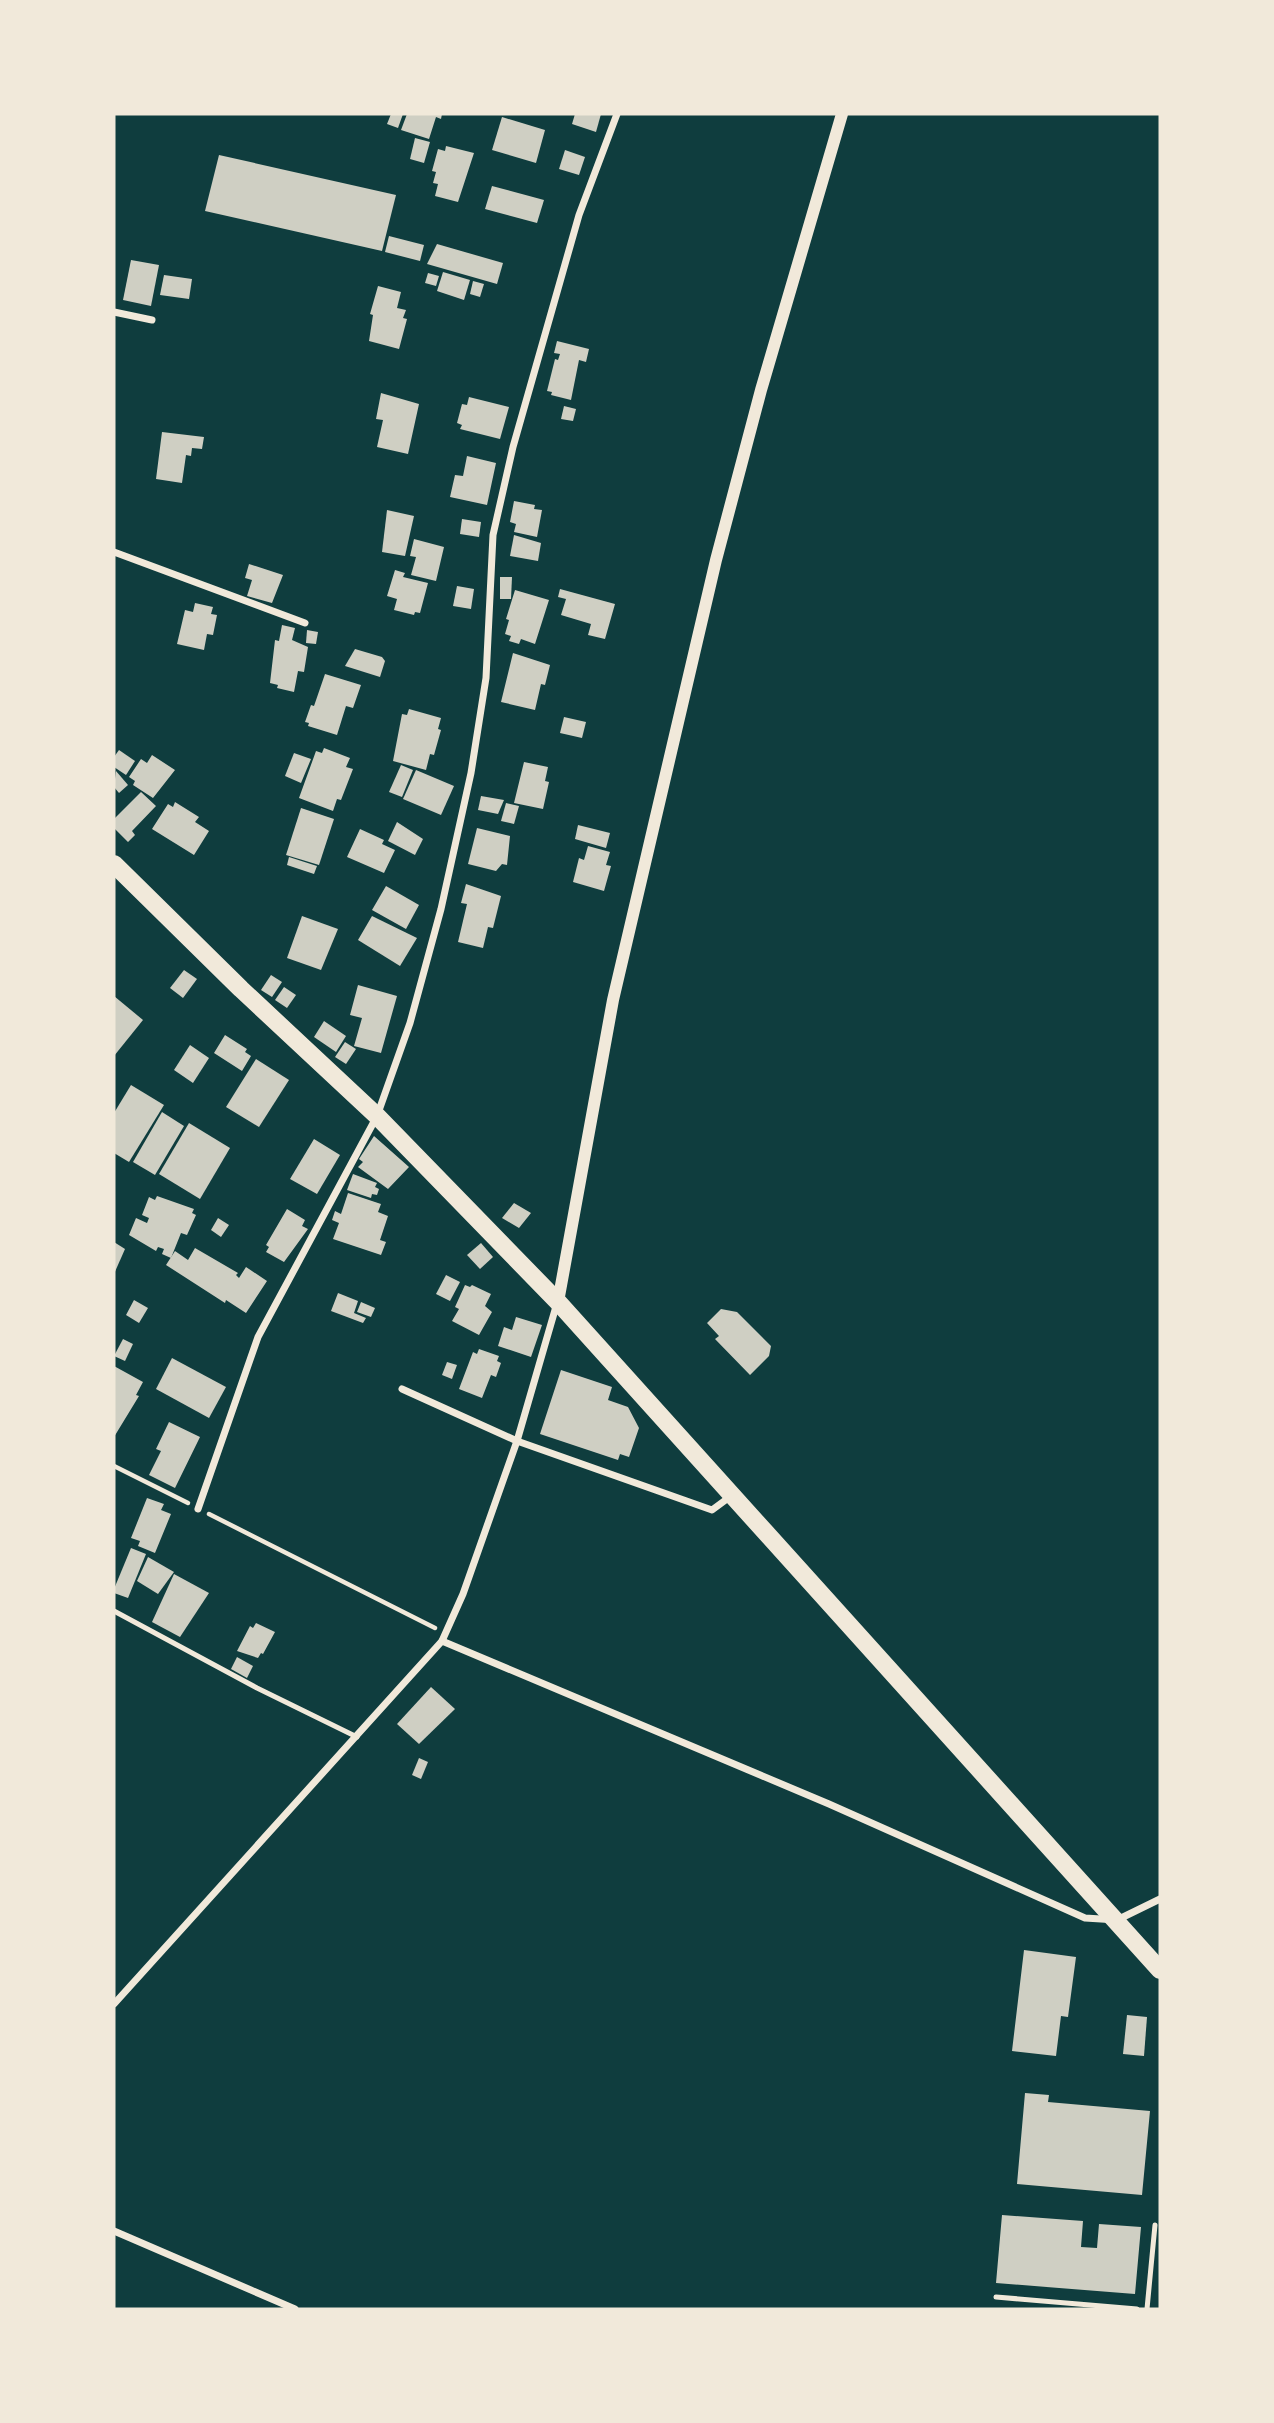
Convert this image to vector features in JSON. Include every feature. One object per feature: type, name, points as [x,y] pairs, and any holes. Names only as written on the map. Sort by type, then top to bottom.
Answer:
[{"type":"main road","points":[[114,864],[240,989],[377,1116],[558,1302],[1160,1970]]},
{"type":"street","points":[[198,1508],[258,1337],[377,1116],[406,1035],[441,909],[471,773],[486,678],[493,535],[513,447],[579,215],[617,114]]},
{"type":"street","points":[[114,2004],[358,1737],[443,1637],[463,1594],[517,1441],[558,1302],[613,1000],[716,560],[761,390],[842,114]]},
{"type":"street","points":[[114,312],[152,320]]},
{"type":"street","points":[[114,552],[305,623]]},
{"type":"street","points":[[402,1389],[517,1441],[712,1510],[732,1496]]},
{"type":"street","points":[[443,1637],[1086,1918],[1116,1920],[1160,1899]]},
{"type":"street","points":[[114,2231],[295,2309]]},
{"type":"lane","points":[[114,1611],[257,1688],[358,1737]]},
{"type":"lane","points":[[1147,2309],[1154,2225]]},
{"type":"lane","points":[[996,2297],[1138,2309]]},
{"type":"path","points":[[114,1466],[443,1637]]},
{"type":"building","points":[[391,114],[403,114],[398,128],[387,124]]},
{"type":"building","points":[[407,114],[442,114],[441,119],[436,117],[429,139],[401,130]]},
{"type":"building","points":[[575,114],[601,114],[596,132],[572,124]]},
{"type":"building","points":[[502,117],[545,130],[536,163],[492,150]]},
{"type":"building","points":[[415,138],[430,142],[424,163],[410,159]]},
{"type":"building","points":[[446,146],[474,153],[458,202],[435,196],[438,184],[433,183],[436,172],[432,171],[438,149],[445,151]]},
{"type":"building","points":[[565,150],[585,157],[579,175],[559,169]]},
{"type":"building","points":[[219,155],[396,195],[382,251],[205,211]]},
{"type":"building","points":[[492,186],[544,200],[537,223],[485,209]]},
{"type":"building","points":[[389,236],[424,245],[420,261],[385,252]]},
{"type":"building","points":[[437,244],[503,263],[497,284],[427,264]]},
{"type":"building","points":[[131,260],[159,265],[151,306],[123,300]]},
{"type":"building","points":[[443,272],[470,280],[464,300],[437,291]]},
{"type":"building","points":[[428,273],[439,276],[436,286],[425,283]]},
{"type":"building","points":[[164,275],[192,279],[189,299],[160,295]]},
{"type":"building","points":[[473,281],[484,284],[480,297],[470,294]]},
{"type":"building","points":[[378,286],[401,292],[397,308],[406,310],[403,318],[407,319],[399,349],[369,341],[373,315],[370,314]]},
{"type":"building","points":[[557,341],[589,349],[586,362],[579,360],[571,400],[551,395],[552,392],[547,391],[555,359],[558,360],[560,354],[554,353]]},
{"type":"building","points":[[381,393],[419,404],[408,454],[377,447],[383,420],[376,419]]},
{"type":"building","points":[[469,397],[509,407],[500,439],[460,429],[462,425],[457,423],[462,404],[467,405]]},
{"type":"building","points":[[564,406],[576,409],[573,421],[561,419]]},
{"type":"building","points":[[162,432],[204,437],[202,449],[192,448],[191,456],[186,455],[182,483],[156,479]]},
{"type":"building","points":[[467,456],[496,463],[487,505],[450,497],[455,475],[463,476]]},
{"type":"building","points":[[514,501],[535,505],[534,509],[542,510],[537,537],[514,532],[516,524],[510,522]]},
{"type":"building","points":[[387,510],[414,516],[405,556],[382,552]]},
{"type":"building","points":[[462,519],[481,522],[479,537],[460,534]]},
{"type":"building","points":[[514,535],[541,543],[538,561],[510,556]]},
{"type":"building","points":[[414,539],[444,547],[436,581],[411,575],[416,557],[410,556]]},
{"type":"building","points":[[249,564],[283,575],[272,603],[247,596],[252,580],[245,578]]},
{"type":"building","points":[[395,570],[405,573],[403,577],[428,583],[420,613],[415,612],[414,615],[394,610],[397,599],[387,596]]},
{"type":"building","points":[[500,577],[512,577],[511,599],[500,599]]},
{"type":"building","points":[[457,586],[474,589],[471,609],[453,606]]},
{"type":"building","points":[[560,589],[615,604],[605,639],[588,635],[591,624],[561,615],[566,599],[558,597]]},
{"type":"building","points":[[515,590],[549,600],[535,644],[521,639],[519,644],[509,641],[511,636],[505,634],[509,620],[506,619]]},
{"type":"building","points":[[195,603],[213,607],[211,614],[217,615],[213,635],[207,634],[204,650],[177,644],[185,610],[193,612]]},
{"type":"building","points":[[282,625],[295,628],[292,640],[308,647],[304,672],[298,671],[294,692],[277,688],[278,685],[270,683],[275,640],[279,641]]},
{"type":"building","points":[[307,630],[318,632],[316,644],[306,643]]},
{"type":"building","points":[[355,649],[382,657],[385,661],[380,677],[345,666]]},
{"type":"building","points":[[513,653],[550,665],[545,685],[541,684],[535,710],[501,702]]},
{"type":"building","points":[[325,674],[361,685],[353,708],[346,706],[337,735],[308,726],[309,723],[305,722],[311,705],[314,706]]},
{"type":"building","points":[[409,709],[441,718],[438,729],[441,730],[434,755],[430,754],[426,770],[393,761],[402,714],[407,715]]},
{"type":"building","points":[[564,717],[586,722],[582,738],[560,733]]},
{"type":"building","points":[[324,748],[350,758],[346,767],[353,769],[341,800],[337,799],[333,811],[299,798],[316,751],[322,753]]},
{"type":"building","points":[[119,750],[135,761],[126,775],[114,767],[114,757]]},
{"type":"building","points":[[294,753],[311,759],[301,783],[285,776]]},
{"type":"building","points":[[152,755],[175,770],[153,798],[133,785],[135,781],[129,777],[141,759],[147,763]]},
{"type":"building","points":[[524,762],[548,767],[545,781],[549,782],[543,809],[514,803]]},
{"type":"building","points":[[401,765],[413,770],[402,797],[389,792]]},
{"type":"building","points":[[416,770],[454,786],[441,815],[403,799]]},
{"type":"building","points":[[116,771],[128,785],[119,793],[114,787]]},
{"type":"building","points":[[141,792],[156,806],[132,831],[135,835],[128,842],[114,828],[114,819]]},
{"type":"building","points":[[481,796],[504,800],[498,814],[478,810]]},
{"type":"building","points":[[175,802],[199,817],[195,822],[209,831],[194,855],[152,829],[168,804],[173,807]]},
{"type":"building","points":[[506,803],[519,806],[514,824],[501,821]]},
{"type":"building","points":[[301,808],[334,819],[319,865],[286,855]]},
{"type":"building","points":[[397,822],[423,839],[415,855],[388,841]]},
{"type":"building","points":[[578,825],[610,833],[606,848],[575,839]]},
{"type":"building","points":[[477,828],[510,836],[507,865],[502,864],[496,871],[468,864]]},
{"type":"building","points":[[360,829],[384,840],[382,844],[395,850],[384,873],[347,857]]},
{"type":"building","points":[[588,846],[610,852],[606,865],[611,866],[604,891],[573,882],[579,858],[584,860]]},
{"type":"building","points":[[289,857],[317,866],[314,874],[287,865]]},
{"type":"building","points":[[466,884],[501,896],[493,928],[488,927],[483,948],[458,942],[467,904],[461,903]]},
{"type":"building","points":[[386,886],[419,905],[406,929],[372,910]]},
{"type":"building","points":[[302,916],[338,929],[321,970],[287,958]]},
{"type":"building","points":[[372,916],[417,938],[400,966],[358,940]]},
{"type":"building","points":[[184,970],[197,979],[183,998],[170,988]]},
{"type":"building","points":[[271,975],[282,982],[272,997],[261,990]]},
{"type":"building","points":[[358,985],[397,996],[381,1053],[354,1046],[362,1018],[350,1015]]},
{"type":"building","points":[[284,987],[296,995],[287,1008],[275,1000]]},
{"type":"building","points":[[114,996],[143,1020],[114,1056]]},
{"type":"building","points":[[324,1021],[346,1036],[336,1052],[314,1037]]},
{"type":"building","points":[[225,1035],[247,1049],[245,1052],[251,1056],[242,1071],[214,1053]]},
{"type":"building","points":[[345,1042],[356,1049],[346,1064],[335,1057]]},
{"type":"building","points":[[190,1045],[209,1058],[193,1083],[174,1070]]},
{"type":"building","points":[[256,1059],[289,1080],[259,1127],[226,1107]]},
{"type":"building","points":[[131,1085],[164,1105],[129,1162],[114,1153],[114,1113]]},
{"type":"building","points":[[162,1112],[184,1126],[155,1175],[133,1162]]},
{"type":"building","points":[[189,1123],[230,1148],[200,1199],[159,1174]]},
{"type":"building","points":[[374,1136],[409,1167],[388,1189],[358,1167],[363,1162],[359,1159]]},
{"type":"building","points":[[314,1139],[340,1155],[317,1194],[290,1179]]},
{"type":"building","points":[[353,1174],[377,1183],[377,1195],[372,1194],[371,1198],[347,1190]]},
{"type":"building","points":[[348,1193],[381,1204],[378,1212],[388,1216],[380,1240],[386,1242],[381,1255],[333,1239],[339,1223],[332,1220],[335,1211],[341,1214]]},
{"type":"building","points":[[157,1196],[194,1209],[192,1213],[196,1215],[187,1235],[181,1233],[171,1258],[162,1254],[164,1249],[158,1247],[156,1251],[129,1235],[136,1218],[147,1223],[149,1218],[142,1215],[149,1197],[155,1200]]},
{"type":"building","points":[[514,1203],[531,1213],[519,1228],[502,1218]]},
{"type":"building","points":[[287,1209],[305,1220],[302,1226],[308,1229],[284,1262],[266,1252],[269,1247],[266,1245]]},
{"type":"building","points":[[218,1218],[229,1225],[221,1237],[211,1230]]},
{"type":"building","points":[[114,1242],[125,1249],[114,1274]]},
{"type":"building","points":[[481,1243],[493,1257],[480,1269],[467,1255]]},
{"type":"building","points":[[195,1248],[238,1273],[236,1275],[239,1278],[246,1267],[267,1281],[246,1313],[226,1300],[225,1303],[166,1265],[175,1251],[188,1260]]},
{"type":"building","points":[[446,1275],[460,1282],[450,1301],[436,1294]]},
{"type":"building","points":[[465,1285],[472,1285],[491,1294],[485,1306],[492,1312],[479,1335],[452,1321],[459,1309],[455,1307]]},
{"type":"building","points":[[338,1293],[358,1301],[354,1313],[366,1318],[363,1323],[331,1311]]},
{"type":"building","points":[[134,1300],[148,1308],[139,1323],[126,1315]]},
{"type":"building","points":[[361,1302],[375,1308],[371,1317],[357,1312]]},
{"type":"building","points":[[721,1309],[737,1312],[771,1346],[769,1356],[750,1375],[715,1339],[719,1336],[707,1323]]},
{"type":"building","points":[[516,1317],[542,1325],[531,1357],[498,1346],[504,1327],[512,1330]]},
{"type":"building","points":[[123,1339],[133,1344],[125,1361],[114,1356]]},
{"type":"building","points":[[479,1349],[499,1356],[497,1361],[501,1363],[496,1377],[491,1375],[482,1398],[459,1389],[473,1352],[477,1354]]},
{"type":"building","points":[[172,1358],[226,1387],[209,1418],[156,1389]]},
{"type":"building","points":[[447,1362],[457,1365],[452,1379],[442,1375]]},
{"type":"building","points":[[114,1366],[143,1382],[136,1395],[139,1396],[114,1437]]},
{"type":"building","points":[[561,1370],[612,1387],[608,1400],[628,1407],[639,1428],[629,1457],[620,1454],[618,1460],[540,1434]]},
{"type":"building","points":[[169,1422],[200,1437],[175,1488],[149,1475],[161,1451],[156,1449]]},
{"type":"building","points":[[147,1498],[164,1504],[161,1510],[171,1514],[155,1553],[138,1546],[140,1541],[131,1538]]},
{"type":"building","points":[[131,1548],[146,1554],[128,1598],[114,1593],[114,1589]]},
{"type":"building","points":[[148,1557],[174,1572],[158,1594],[137,1581]]},
{"type":"building","points":[[174,1574],[209,1593],[180,1637],[152,1622]]},
{"type":"building","points":[[256,1623],[275,1632],[258,1658],[237,1651],[250,1626],[253,1628]]},
{"type":"building","points":[[237,1657],[253,1666],[247,1678],[231,1669]]},
{"type":"building","points":[[431,1687],[455,1709],[419,1744],[397,1724]]},
{"type":"building","points":[[419,1758],[428,1762],[421,1779],[412,1775]]},
{"type":"building","points":[[1024,1950],[1076,1957],[1068,2017],[1061,2016],[1056,2056],[1012,2051]]},
{"type":"building","points":[[1127,2015],[1147,2017],[1144,2056],[1123,2054]]},
{"type":"building","points":[[1025,2093],[1049,2095],[1048,2102],[1150,2111],[1142,2195],[1017,2184]]},
{"type":"building","points":[[1002,2215],[1083,2221],[1081,2247],[1097,2248],[1099,2224],[1141,2227],[1135,2294],[996,2283]]}]
